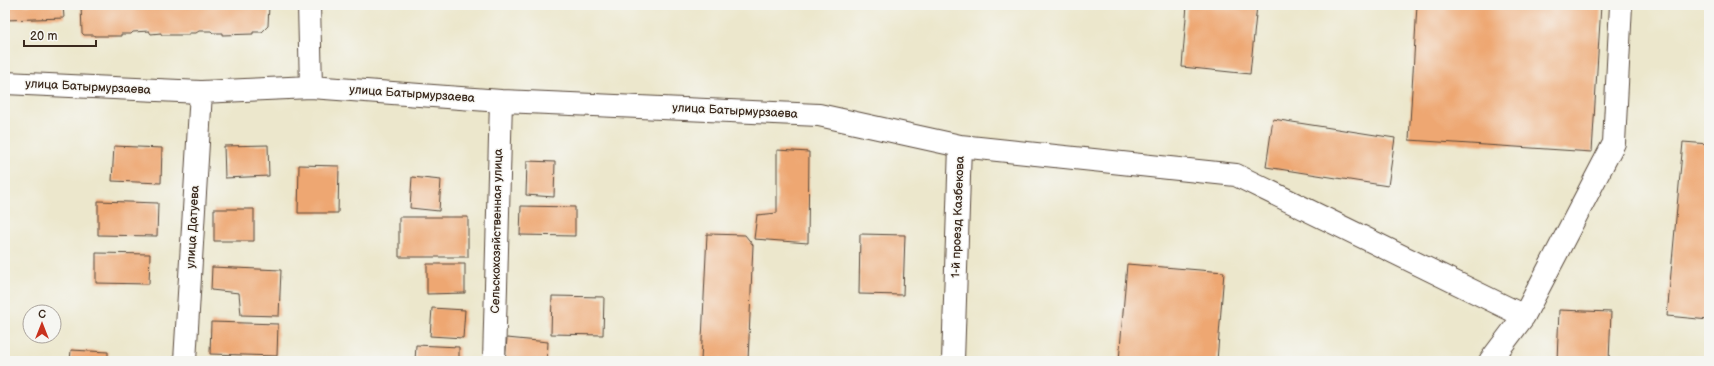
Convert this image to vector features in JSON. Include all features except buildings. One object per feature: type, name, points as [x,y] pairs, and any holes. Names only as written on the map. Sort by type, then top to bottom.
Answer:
[{"type":"street","points":[[309,5],[312,87]]},
{"type":"street","points":[[1490,361],[1524,316],[1614,143],[1621,5]]},
{"type":"street","name":"улица Батырмурзаева","points":[[5,83],[201,92],[312,87],[501,101],[819,115]]},
{"type":"street","name":"улица Датуева","points":[[185,361],[201,92]]},
{"type":"street","name":"Сельскохозяйственная улица","points":[[494,361],[501,101]]},
{"type":"street","name":"1-й проезд Казбекова","points":[[819,115],[960,146],[953,361]]},
{"type":"street","points":[[960,146],[1236,176],[1524,316]]}]
